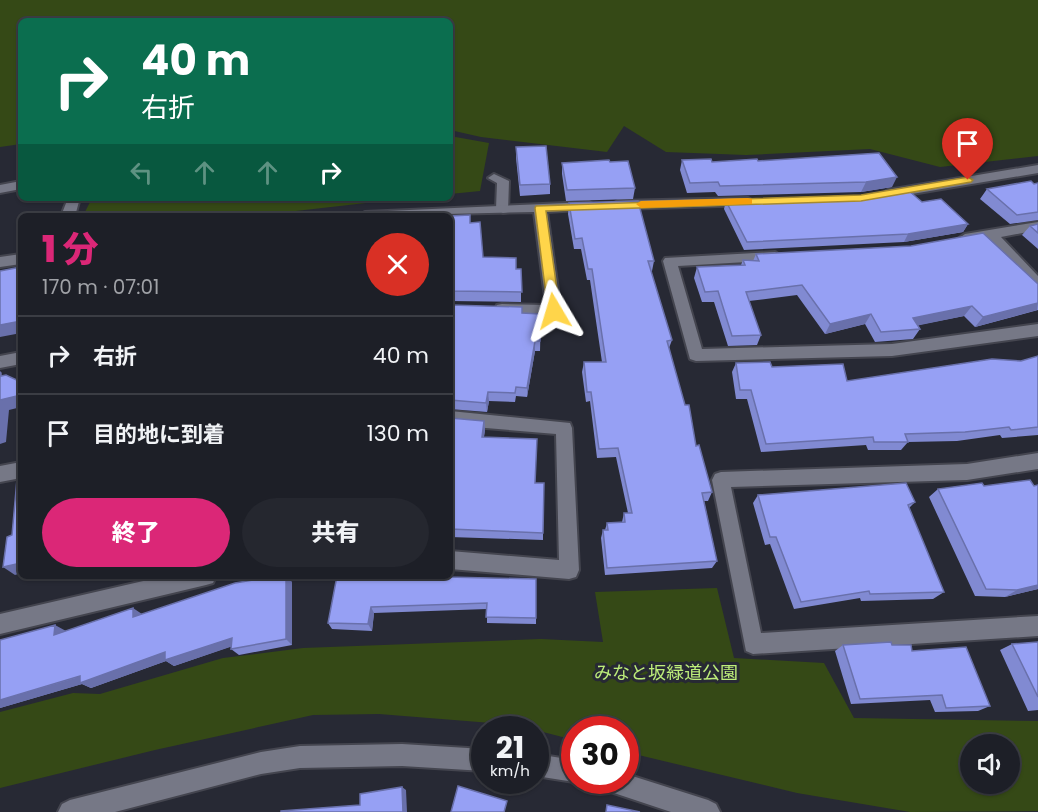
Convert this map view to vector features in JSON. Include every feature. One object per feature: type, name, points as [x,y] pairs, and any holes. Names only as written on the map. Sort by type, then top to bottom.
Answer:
[{"type":"street","points":[[879,195],[1038,169]]},
{"type":"street","points":[[494,178],[503,181],[503,209]]},
{"type":"street","points":[[0,189],[18,186]]},
{"type":"street","points":[[425,213],[764,201]]},
{"type":"street","points":[[489,309],[554,311],[540,208]]},
{"type":"street","points":[[947,242],[1038,226]]},
{"type":"street","points":[[991,235],[1038,285]]},
{"type":"street","points":[[789,256],[670,261],[696,355],[892,350],[1038,330]]},
{"type":"street","points":[[0,262],[18,259]]},
{"type":"street","points":[[0,362],[18,359]]},
{"type":"street","points":[[453,418],[564,428],[569,570],[453,560]]},
{"type":"street","points":[[1038,461],[967,472],[720,480],[753,644],[1038,626]]},
{"type":"street","points":[[0,474],[18,471]]},
{"type":"street","points":[[0,624],[193,579]]},
{"type":"street","points":[[70,812],[261,763],[300,758],[402,755],[471,759]]},
{"type":"street","points":[[639,790],[708,812]]},
{"type":"green space","points":[[0,0],[1038,0],[1038,156],[940,167],[870,149],[746,155],[666,152],[624,126],[607,152],[481,137],[453,131],[453,18],[18,18],[18,144],[0,147]]},
{"type":"green space","points":[[453,137],[489,143],[480,191],[453,194]]},
{"type":"green space","points":[[90,201],[384,201],[278,213],[84,213]]},
{"type":"green space","name":"みなと坂緑道公園","points":[[717,588],[734,658],[824,663],[854,718],[1038,721],[1038,811],[910,812],[797,793],[639,755],[639,716],[561,716],[561,737],[549,734],[549,716],[471,716],[471,721],[379,714],[313,715],[155,750],[0,788],[0,712],[73,693],[100,694],[223,658],[303,648],[541,639],[603,642],[595,592]]},
{"type":"building","points":[[546,146],[550,184],[520,185],[516,147]]},
{"type":"building","points":[[879,153],[897,177],[866,182],[720,186],[718,182],[690,183],[682,160],[711,159],[712,162],[757,159],[758,161]]},
{"type":"building","points":[[609,160],[610,162],[628,161],[635,188],[567,190],[562,163]]},
{"type":"building","points":[[1031,181],[1034,184],[1038,183],[1038,212],[1017,215],[987,189]]},
{"type":"building","points":[[908,190],[922,202],[941,199],[968,224],[908,234],[747,242],[726,201],[865,197]]},
{"type":"building","points":[[638,201],[654,261],[648,261],[672,340],[667,341],[685,405],[689,405],[696,446],[699,445],[712,492],[702,493],[717,561],[607,568],[603,530],[608,530],[607,523],[625,522],[624,513],[632,513],[618,448],[599,449],[591,392],[587,392],[584,362],[606,362],[592,269],[588,269],[582,238],[575,239],[569,203]]},
{"type":"building","points":[[470,215],[470,223],[480,222],[483,257],[516,258],[516,269],[521,269],[522,292],[453,291],[453,216]]},
{"type":"building","points":[[1038,224],[1038,233],[1030,226]]},
{"type":"building","points":[[983,233],[1038,284],[1038,303],[983,317],[972,306],[913,318],[920,329],[881,332],[871,314],[830,324],[802,285],[746,292],[761,335],[732,336],[718,291],[705,292],[697,267],[745,265],[743,260],[759,261],[756,254],[911,246]]},
{"type":"building","points":[[18,268],[18,322],[0,325],[0,271]]},
{"type":"building","points":[[453,305],[522,307],[522,313],[541,314],[540,341],[535,341],[527,388],[516,387],[515,393],[488,392],[486,403],[453,400]]},
{"type":"building","points":[[1038,356],[1038,427],[905,434],[908,442],[874,442],[873,437],[766,444],[751,390],[740,390],[736,363],[770,362],[772,367],[843,364],[847,381],[992,359],[1021,361]]},
{"type":"building","points":[[0,372],[1,376],[6,375],[18,381],[18,396],[0,400]]},
{"type":"building","points":[[453,418],[484,421],[482,437],[537,439],[535,483],[544,483],[543,533],[453,529]]},
{"type":"building","points":[[17,479],[18,564],[3,567],[7,537],[12,535]]},
{"type":"building","points":[[1030,480],[1034,486],[1038,485],[1038,585],[1017,590],[986,589],[938,489]]},
{"type":"building","points":[[906,483],[915,502],[908,505],[944,592],[870,594],[869,591],[801,602],[776,537],[770,537],[758,495]]},
{"type":"building","points":[[453,577],[536,579],[536,618],[486,617],[487,603],[371,607],[368,624],[328,623],[336,579],[453,579]]},
{"type":"building","points":[[260,579],[286,579],[286,639],[231,649],[232,638],[165,660],[165,652],[80,683],[80,676],[0,700],[0,640],[55,625],[54,635],[133,608],[133,617],[235,583]]},
{"type":"building","points":[[891,642],[892,645],[911,645],[912,651],[966,647],[990,706],[946,708],[942,695],[860,699],[843,645]]},
{"type":"building","points":[[1038,642],[1038,697],[1012,644]]},
{"type":"building","points":[[458,786],[471,790],[471,794],[484,794],[507,801],[504,812],[451,812]]},
{"type":"building","points":[[402,787],[403,812],[281,812],[360,805],[360,794]]},
{"type":"building","points":[[607,805],[640,812],[606,812]]},
{"type":"slow traffic","points":[[641,204],[748,202]]},
{"type":"route","points":[[554,311],[540,208],[861,198],[968,180]]}]
